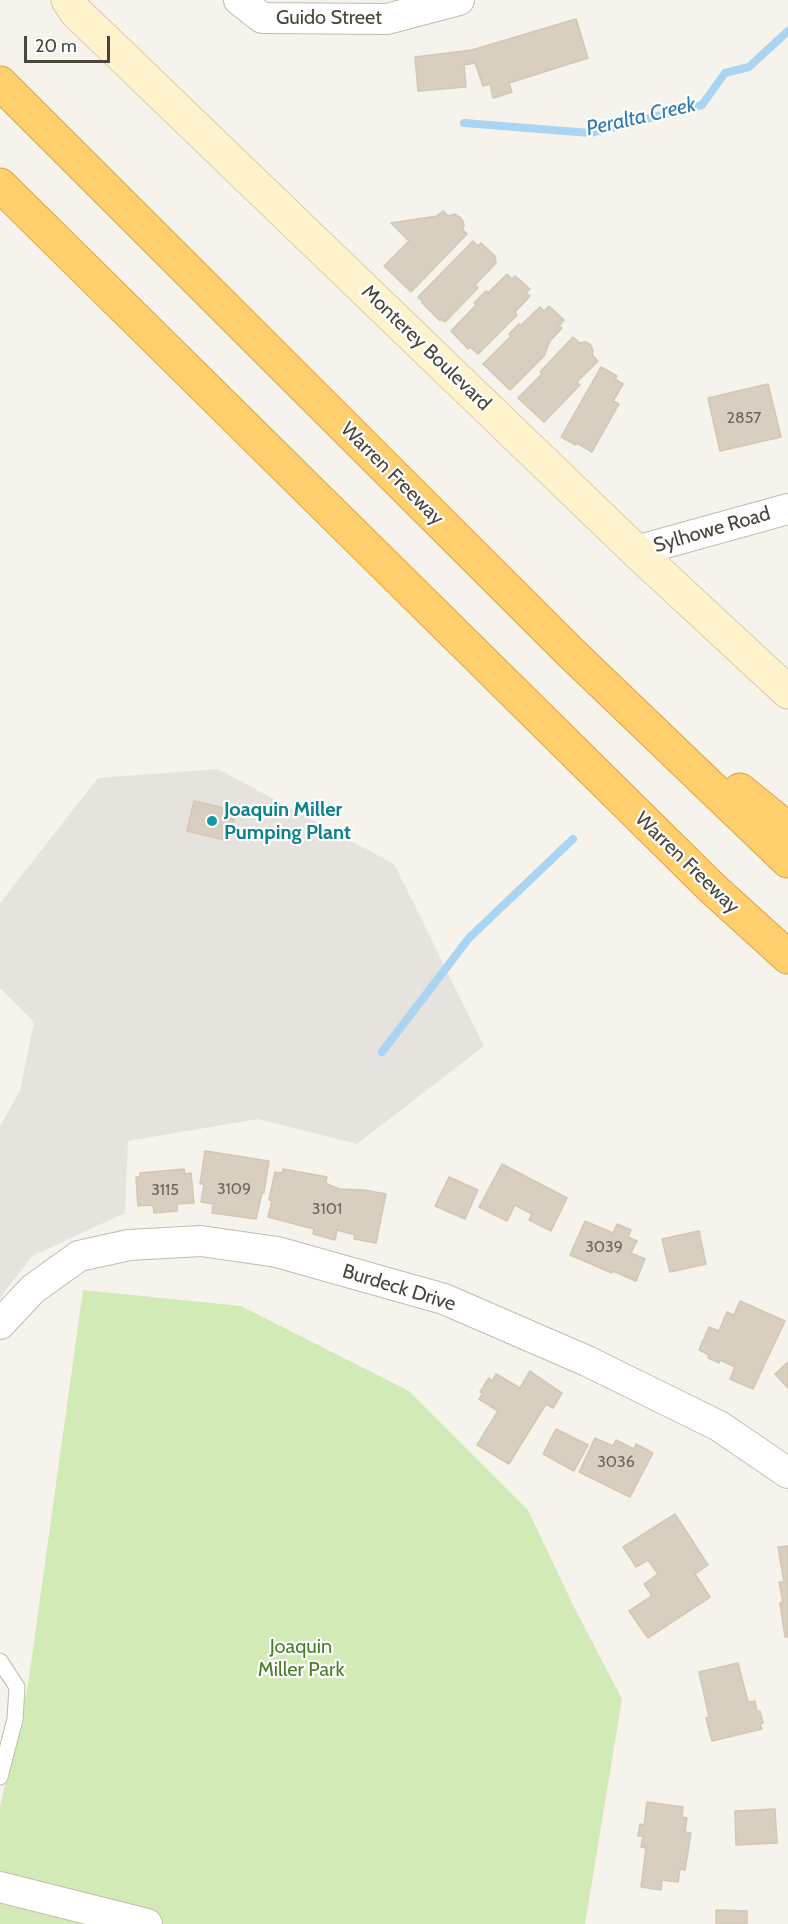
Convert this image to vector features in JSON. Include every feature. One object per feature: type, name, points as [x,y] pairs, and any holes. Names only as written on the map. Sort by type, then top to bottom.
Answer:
[{"type":"highway","name":"Warren Freeway","points":[[0,83],[569,651],[788,861]]},
{"type":"highway","name":"Warren Freeway","points":[[0,185],[712,888],[788,957]]},
{"type":"highway","points":[[569,651],[788,829]]},
{"type":"street","name":"Monterey Boulevard","points":[[68,0],[76,12],[636,551],[788,692]]},
{"type":"street","name":"Guido Street","points":[[239,0],[262,18],[387,20],[459,0]]},
{"type":"street","name":"Sylhowe Road","points":[[636,551],[788,509]]},
{"type":"street","name":"Burdeck Drive","points":[[0,1324],[33,1289],[79,1256],[129,1245],[201,1241],[278,1252],[444,1299],[566,1352],[719,1426],[788,1473]]},
{"type":"street","points":[[0,1887],[147,1924]]},
{"type":"lane","points":[[0,1661],[17,1687],[15,1719],[0,1777]]},
{"type":"shaded area","name":"Joaquin Miller Pumping Plant","points":[[218,769],[394,864],[484,1046],[357,1144],[258,1119],[128,1141],[125,1213],[32,1256],[0,1298],[0,1126],[20,1091],[34,1022],[0,988],[0,903],[98,778]]},
{"type":"green space","name":"Joaquin Miller Park","points":[[83,1290],[241,1306],[409,1391],[528,1510],[574,1607],[622,1699],[585,1924],[0,1924],[0,1807],[28,1685]]},
{"type":"building","points":[[576,19],[588,58],[509,83],[512,92],[493,98],[490,84],[483,86],[475,63],[464,65],[466,87],[418,91],[415,57],[472,50]]},
{"type":"building","points":[[443,211],[448,216],[455,214],[461,218],[464,224],[463,230],[467,234],[411,292],[384,266],[409,241],[391,223],[437,216]]},
{"type":"building","points":[[473,241],[478,246],[481,243],[495,256],[496,263],[475,285],[478,288],[445,322],[441,319],[440,321],[418,297]]},
{"type":"building","points":[[507,274],[512,279],[515,276],[530,289],[526,293],[530,296],[515,312],[517,315],[478,354],[470,347],[468,349],[451,331],[476,305],[474,303]]},
{"type":"building","points":[[549,306],[564,320],[559,326],[562,328],[550,341],[544,356],[510,390],[483,364],[511,336],[509,334],[519,324],[520,326],[540,307],[544,311]]},
{"type":"building","points":[[573,337],[580,343],[590,344],[593,350],[592,355],[598,361],[577,382],[580,385],[544,422],[518,398]]},
{"type":"building","points":[[601,367],[617,376],[615,379],[623,384],[613,401],[619,404],[592,452],[561,437]]},
{"type":"building","points":[[768,384],[781,437],[720,451],[708,398]]},
{"type":"building","name":"Joaquin Miller Pumping Plant","points":[[194,801],[236,811],[229,841],[187,831]]},
{"type":"building","points":[[205,1151],[269,1161],[264,1193],[262,1193],[256,1219],[212,1213],[213,1204],[201,1202],[204,1184],[200,1184]]},
{"type":"building","points":[[502,1164],[567,1198],[551,1231],[529,1220],[532,1214],[515,1205],[507,1221],[479,1207]]},
{"type":"building","points":[[184,1169],[185,1174],[191,1173],[194,1203],[177,1204],[177,1211],[154,1213],[153,1205],[138,1206],[136,1177],[140,1177],[140,1173]]},
{"type":"building","points":[[283,1169],[327,1177],[326,1182],[329,1185],[340,1189],[386,1194],[376,1243],[354,1239],[355,1235],[337,1230],[335,1240],[313,1234],[314,1229],[268,1217],[275,1172],[282,1173]]},
{"type":"building","points":[[449,1177],[478,1190],[465,1219],[435,1206]]},
{"type":"building","points":[[585,1221],[613,1233],[617,1224],[631,1230],[628,1237],[637,1241],[631,1253],[645,1259],[636,1281],[570,1255]]},
{"type":"building","points":[[699,1231],[706,1264],[670,1272],[662,1239]]},
{"type":"building","points":[[740,1301],[785,1321],[753,1389],[730,1379],[735,1367],[720,1360],[719,1363],[708,1358],[709,1355],[699,1350],[709,1327],[719,1331],[727,1312],[734,1315]]},
{"type":"building","points":[[788,1362],[788,1388],[775,1374]]},
{"type":"building","points":[[530,1371],[562,1393],[553,1408],[546,1404],[509,1464],[477,1445],[498,1411],[479,1399],[483,1393],[480,1392],[489,1378],[492,1381],[496,1374],[520,1388]]},
{"type":"building","points":[[556,1429],[588,1445],[574,1471],[543,1454]]},
{"type":"building","points":[[595,1438],[613,1446],[616,1440],[634,1449],[636,1444],[653,1453],[630,1497],[579,1472]]},
{"type":"building","points":[[675,1514],[708,1565],[695,1574],[710,1597],[648,1638],[629,1611],[652,1596],[644,1584],[658,1574],[648,1560],[636,1567],[623,1547]]},
{"type":"building","points":[[788,1546],[788,1637],[785,1637],[780,1603],[783,1602],[779,1582],[784,1582],[778,1547]]},
{"type":"building","points":[[738,1663],[748,1702],[755,1701],[757,1712],[760,1711],[762,1729],[712,1741],[699,1672]]},
{"type":"building","points":[[647,1802],[683,1807],[682,1817],[687,1818],[685,1832],[691,1833],[685,1870],[680,1869],[678,1882],[662,1880],[661,1890],[641,1887],[646,1848],[641,1847],[643,1836],[638,1836],[640,1824],[644,1825]]},
{"type":"building","points":[[775,1809],[777,1843],[736,1845],[735,1811]]},
{"type":"building","points":[[716,1910],[747,1911],[747,1924],[716,1924]]},
{"type":"waterway","name":"Peralta Creek","points":[[464,123],[590,133],[702,105],[725,73],[749,67],[788,31]]},
{"type":"waterway","points":[[382,1052],[469,938],[573,839]]},
{"type":"place","name":"Joaquin Miller Pumping Plant","points":[[212,821]]}]
